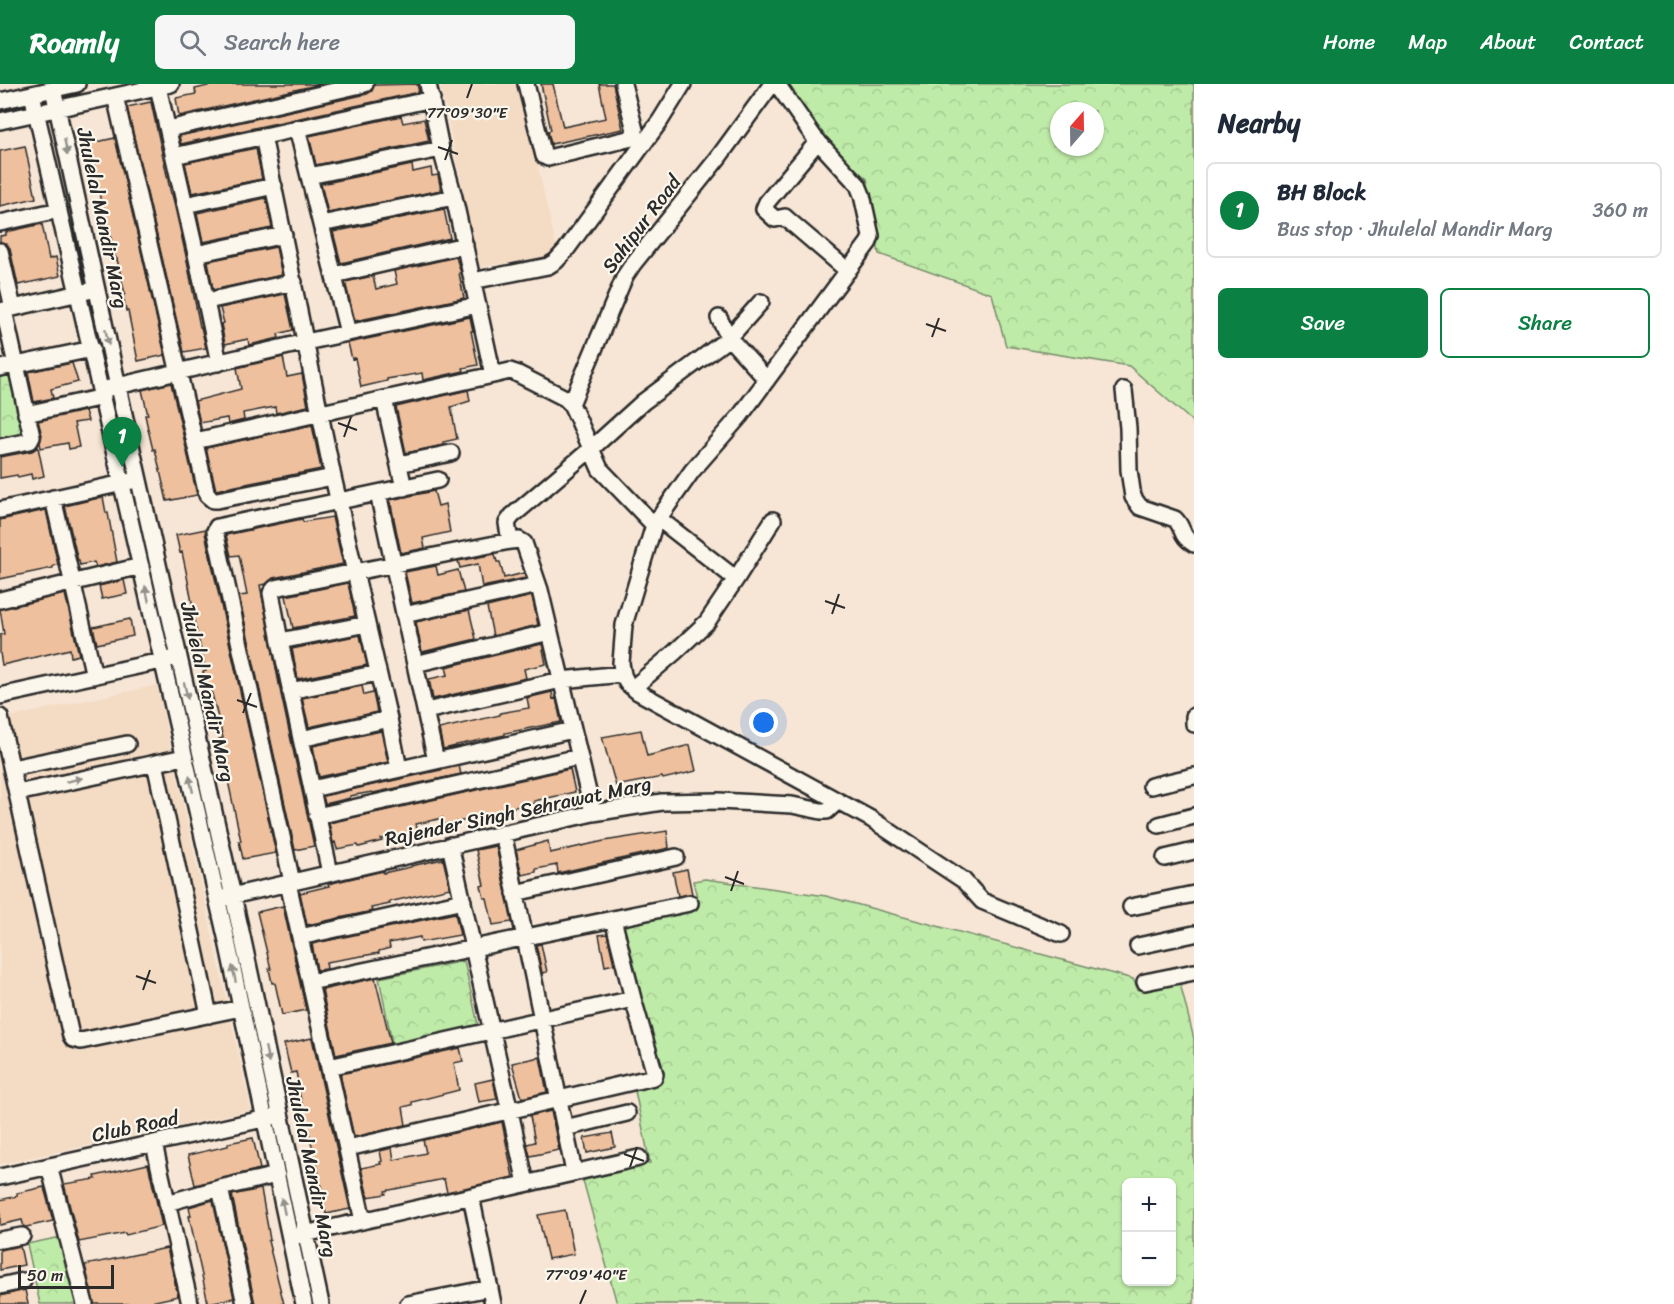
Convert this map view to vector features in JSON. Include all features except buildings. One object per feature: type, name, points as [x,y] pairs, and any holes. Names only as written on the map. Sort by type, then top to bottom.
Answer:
[{"type":"street","points":[[0,101],[78,84]]},
{"type":"street","points":[[168,129],[365,84]]},
{"type":"street","points":[[526,84],[544,156],[548,158],[632,138],[635,130],[623,84]]},
{"type":"street","points":[[472,281],[548,266],[556,261],[660,121],[683,84]]},
{"type":"street","name":"Sahipur Road","points":[[571,404],[625,276],[718,158],[772,84]]},
{"type":"street","points":[[777,84],[818,141],[858,185],[871,236],[869,242],[740,417],[692,471],[656,521],[624,625],[621,663],[623,674],[627,683],[633,688],[871,819],[963,880],[982,901],[1061,934]]},
{"type":"street","points":[[0,121],[164,85],[168,129],[219,363]]},
{"type":"street","name":"Jhulelal Mandir Marg","points":[[53,89],[178,657],[225,897],[298,1236],[304,1304]]},
{"type":"street","points":[[174,156],[297,128],[430,91],[441,149],[454,197],[493,375]]},
{"type":"street","name":"Jhulelal Mandir Marg","points":[[32,94],[184,757],[225,897],[241,1008],[272,1117],[277,1175],[321,1304]]},
{"type":"street","points":[[115,96],[207,495],[213,500],[333,477]]},
{"type":"street","points":[[297,128],[348,333]]},
{"type":"street","points":[[263,136],[333,477],[399,769]]},
{"type":"street","points":[[818,141],[766,202],[764,209],[775,219],[787,219],[848,271]]},
{"type":"street","points":[[309,176],[441,149]]},
{"type":"street","points":[[185,205],[274,186]]},
{"type":"street","points":[[321,224],[454,197]]},
{"type":"street","points":[[0,223],[59,210]]},
{"type":"street","points":[[196,254],[284,234]]},
{"type":"street","points":[[334,274],[465,245]]},
{"type":"street","points":[[0,447],[31,440],[32,437],[6,310],[1,260]]},
{"type":"street","points":[[207,301],[294,282]]},
{"type":"street","points":[[6,310],[96,290]]},
{"type":"street","points":[[510,542],[507,523],[512,516],[644,402],[729,338],[761,302]]},
{"type":"street","points":[[26,414],[102,393],[118,386],[478,305]]},
{"type":"street","points":[[719,318],[729,338],[767,380]]},
{"type":"street","points":[[0,368],[92,350]]},
{"type":"street","points":[[195,441],[510,371],[557,393],[571,404],[600,469],[656,521],[736,579]]},
{"type":"street","points":[[1124,390],[1133,497],[1140,507],[1175,519],[1185,539],[1194,544]]},
{"type":"street","points":[[384,399],[404,488]]},
{"type":"street","points":[[399,464],[451,453]]},
{"type":"street","points":[[0,510],[139,479]]},
{"type":"street","points":[[363,1221],[300,937],[215,531],[217,527],[438,480]]},
{"type":"street","points":[[378,494],[436,761]]},
{"type":"street","points":[[53,498],[94,676]]},
{"type":"street","points":[[633,688],[707,622],[772,520]]},
{"type":"street","points":[[330,873],[280,641],[271,593],[273,589],[519,540],[525,545],[538,585],[592,813]]},
{"type":"street","points":[[0,600],[141,566]]},
{"type":"street","points":[[404,615],[538,585]]},
{"type":"street","points":[[280,641],[367,624]]},
{"type":"street","points":[[415,664],[550,632]]},
{"type":"street","points":[[0,696],[178,657]]},
{"type":"street","points":[[291,691],[378,673]]},
{"type":"street","points":[[426,711],[561,680],[623,674]]},
{"type":"street","points":[[1194,716],[1194,724]]},
{"type":"street","points":[[0,717],[73,1039],[81,1041],[241,1008]]},
{"type":"street","points":[[301,739],[389,719]]},
{"type":"street","points":[[312,789],[573,730]]},
{"type":"street","points":[[12,768],[127,744]]},
{"type":"street","points":[[17,794],[184,757]]},
{"type":"street","points":[[318,816],[579,757]]},
{"type":"street","points":[[155,763],[209,1015]]},
{"type":"street","points":[[1152,786],[1194,776]]},
{"type":"street","name":"Rajender Singh Sehrawat Marg","points":[[225,897],[592,813],[662,802],[719,801],[792,805],[827,811],[838,801]]},
{"type":"street","points":[[1159,825],[1194,816]]},
{"type":"street","points":[[503,833],[574,1172]]},
{"type":"street","points":[[450,845],[526,1183]]},
{"type":"street","points":[[1165,858],[1194,851]]},
{"type":"street","points":[[516,893],[676,857]]},
{"type":"street","points":[[1131,907],[1194,894]]},
{"type":"street","points":[[300,937],[463,901]]},
{"type":"street","points":[[310,982],[690,903]]},
{"type":"street","points":[[348,1148],[654,1077],[613,919]]},
{"type":"street","points":[[1138,946],[1194,934]]},
{"type":"street","points":[[1145,982],[1194,972]]},
{"type":"street","points":[[329,1067],[633,999]]},
{"type":"street","points":[[565,1128],[627,1113]]},
{"type":"street","name":"Club Road","points":[[0,1177],[272,1117]]},
{"type":"street","points":[[154,1144],[190,1304]]},
{"type":"street","points":[[298,1236],[639,1158]]},
{"type":"street","points":[[49,1166],[85,1304]]},
{"type":"street","points":[[167,1203],[277,1175]]},
{"type":"street","points":[[220,1188],[245,1304]]},
{"type":"street","points":[[471,1196],[493,1304]]},
{"type":"street","points":[[0,1240],[22,1236]]},
{"type":"street","points":[[0,1286],[23,1281]]},
{"type":"street","points":[[408,1304],[490,1288]]},
{"type":"shaded area","points":[[440,84],[519,84],[556,246],[553,256],[480,267]]},
{"type":"shaded area","points":[[157,685],[251,1110],[0,1164],[0,719]]},
{"type":"green space","points":[[784,84],[1194,84],[1194,431],[1193,422],[1129,366],[1006,346],[992,294],[879,254],[867,179],[820,138]]},
{"type":"green space","points":[[13,371],[27,437],[0,442],[0,374]]},
{"type":"green space","points":[[705,879],[826,896],[1133,979],[1138,990],[1180,983],[1194,1039],[1194,1304],[617,1304],[583,1180],[650,1163],[634,1086],[663,1080],[619,924],[699,905],[693,881]]},
{"type":"green space","points":[[464,961],[479,1029],[393,1047],[379,978]]},
{"type":"green space","points":[[66,1236],[80,1304],[40,1304],[27,1244]]},
{"type":"place","name":"BH Block","points":[[122,467]]}]
